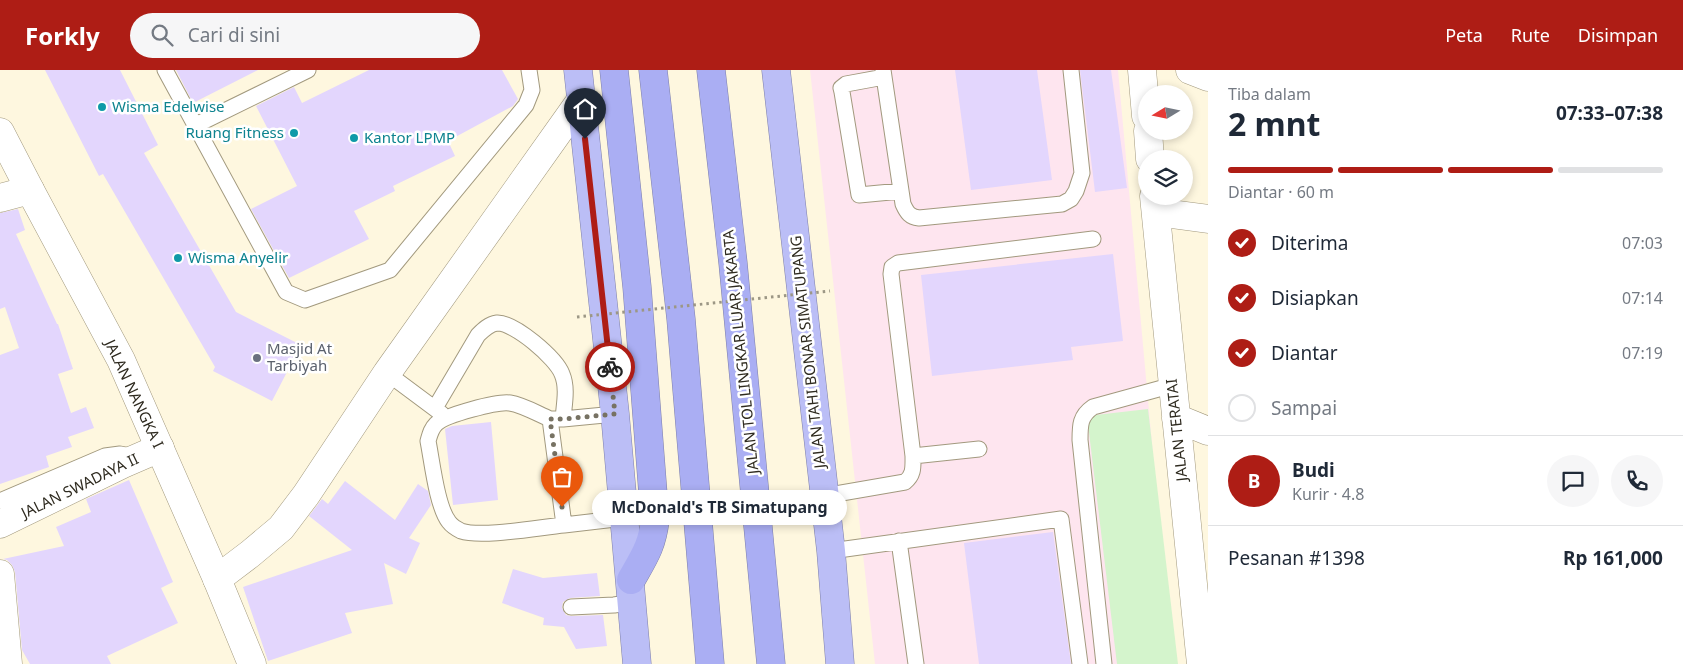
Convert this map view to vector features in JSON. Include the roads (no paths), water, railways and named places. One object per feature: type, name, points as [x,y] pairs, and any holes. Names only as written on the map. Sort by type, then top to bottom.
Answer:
[{"type":"highway","points":[[578,70],[615,414],[637,664]]},
{"type":"highway","points":[[614,70],[637,287],[655,520],[653,538],[632,591]]},
{"type":"highway","points":[[653,70],[681,319],[710,664]]},
{"type":"highway","name":"JALAN TOL LINGKAR LUAR JAKARTA","points":[[711,70],[733,263],[771,664]]},
{"type":"highway","name":"JALAN TAHI BONAR SIMATUPANG","points":[[776,70],[830,551],[840,664]]},
{"type":"street","points":[[1142,70],[1143,85]]},
{"type":"street","points":[[1190,70],[1208,77]]},
{"type":"street","points":[[217,579],[281,528],[306,495],[387,373],[581,100]]},
{"type":"street","name":"JALAN NANGKA I","points":[[0,132],[121,360],[148,453],[217,579],[252,664]]},
{"type":"street","points":[[0,198],[30,190]]},
{"type":"street","name":"JALAN TERATAI","points":[[1155,205],[1202,654]]},
{"type":"street","points":[[1159,205],[1208,219]]},
{"type":"street","points":[[1176,418],[1208,431]]},
{"type":"street","name":"JALAN SWADAYA II","points":[[0,524],[148,453]]},
{"type":"street","points":[[0,574],[8,664]]},
{"type":"lane","points":[[164,70],[286,292],[305,300],[390,270],[526,105],[532,90],[529,70]]},
{"type":"lane","points":[[194,126],[289,74],[308,70]]},
{"type":"lane","points":[[901,191],[859,195],[841,88],[846,84],[884,73],[901,191],[906,212],[912,217],[918,218],[1062,204],[1071,199],[1082,173],[1070,70]]},
{"type":"lane","points":[[824,496],[905,482],[913,473],[890,274],[892,267],[898,264],[1093,239]]},
{"type":"lane","points":[[564,525],[557,419],[565,390],[561,371],[549,355],[512,328],[497,323],[485,327],[478,335],[436,424],[430,431],[428,441],[442,510],[449,522],[460,531],[471,533],[564,525],[624,518]]},
{"type":"lane","points":[[387,373],[440,413],[509,403],[557,419],[615,414]]},
{"type":"lane","points":[[1104,664],[1080,440],[1080,422],[1084,413],[1093,407],[1173,385]]},
{"type":"lane","points":[[912,456],[979,449]]},
{"type":"lane","points":[[0,501],[105,456],[148,453]]},
{"type":"lane","points":[[830,551],[1061,519],[1080,664]]},
{"type":"lane","points":[[899,541],[916,664]]},
{"type":"lane","points":[[571,607],[614,605],[632,591]]},
{"type":"place","name":"Wisma Edelwise","points":[[102,107]]},
{"type":"place","name":"Ruang Fitness","points":[[294,133]]},
{"type":"place","name":"Kantor LPMP","points":[[354,138]]},
{"type":"place","name":"Wisma Anyelir","points":[[178,258]]},
{"type":"place","name":"Masjid At Tarbiyah","points":[[257,358]]},
{"type":"place","name":"McDonald's TB Simatupang","points":[[562,507]]}]
